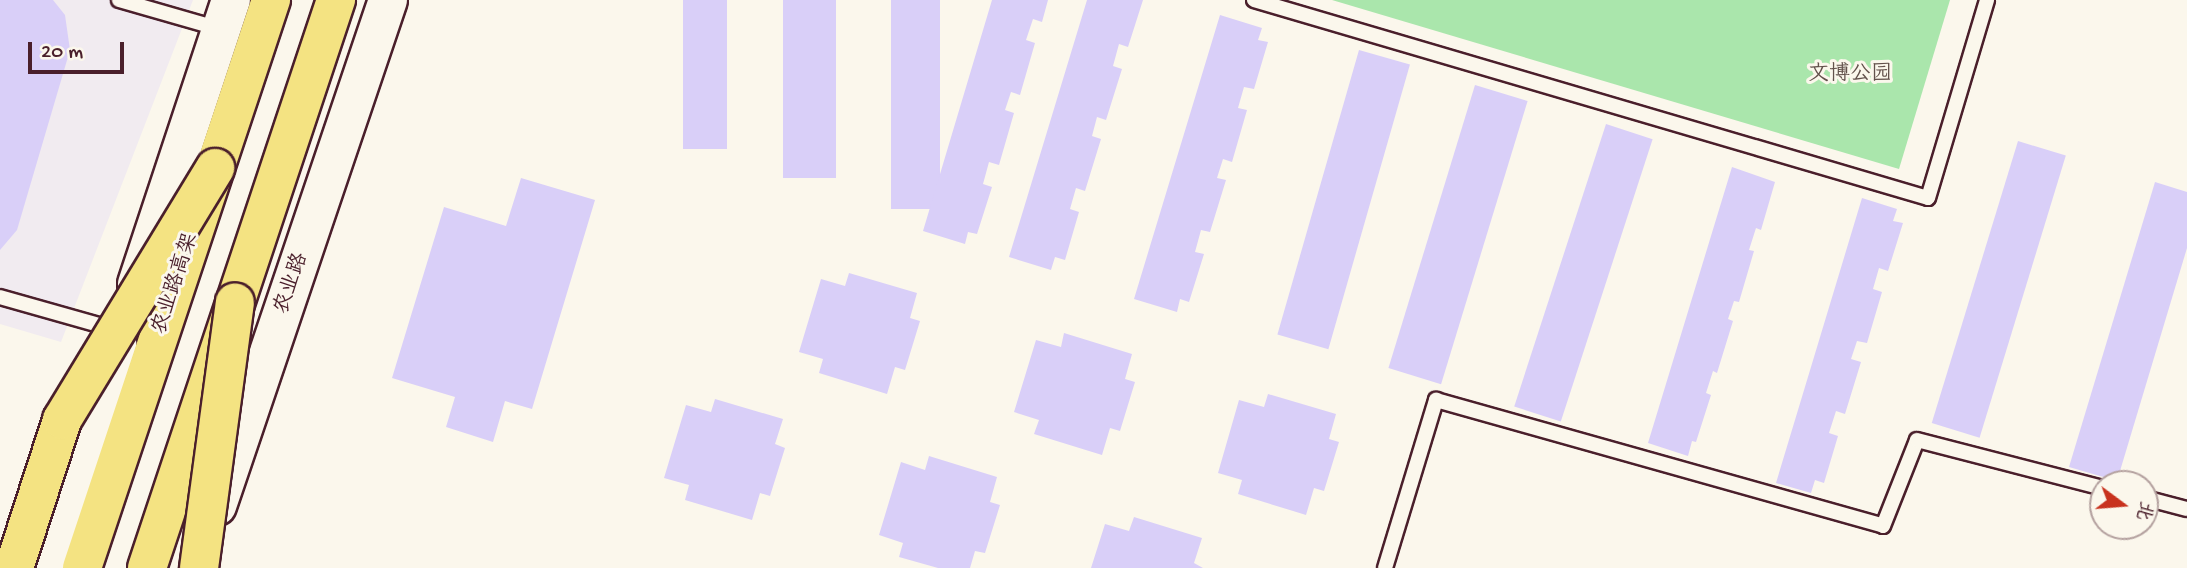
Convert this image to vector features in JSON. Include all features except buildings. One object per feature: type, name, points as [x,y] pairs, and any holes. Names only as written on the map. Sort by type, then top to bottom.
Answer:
[{"type":"highway","name":"农业路高架","points":[[82,568],[271,0]]},
{"type":"highway","points":[[147,568],[335,0]]},
{"type":"highway","points":[[14,568],[62,420],[215,168]]},
{"type":"highway","points":[[197,568],[236,302]]},
{"type":"street","name":"农业路","points":[[197,568],[388,0]]},
{"type":"street","points":[[44,568],[226,15]]},
{"type":"lane","points":[[120,0],[226,15]]},
{"type":"lane","points":[[1254,0],[1928,198],[1987,0]]},
{"type":"lane","points":[[0,297],[121,331]]},
{"type":"lane","points":[[1385,568],[1436,400],[1883,526],[1917,440],[2089,484]]},
{"type":"lane","points":[[2159,502],[2187,509]]},
{"type":"shaded area","points":[[0,0],[193,0],[61,342],[0,324]]},
{"type":"green space","name":"文博公园","points":[[1332,0],[1950,0],[1899,169]]}]
